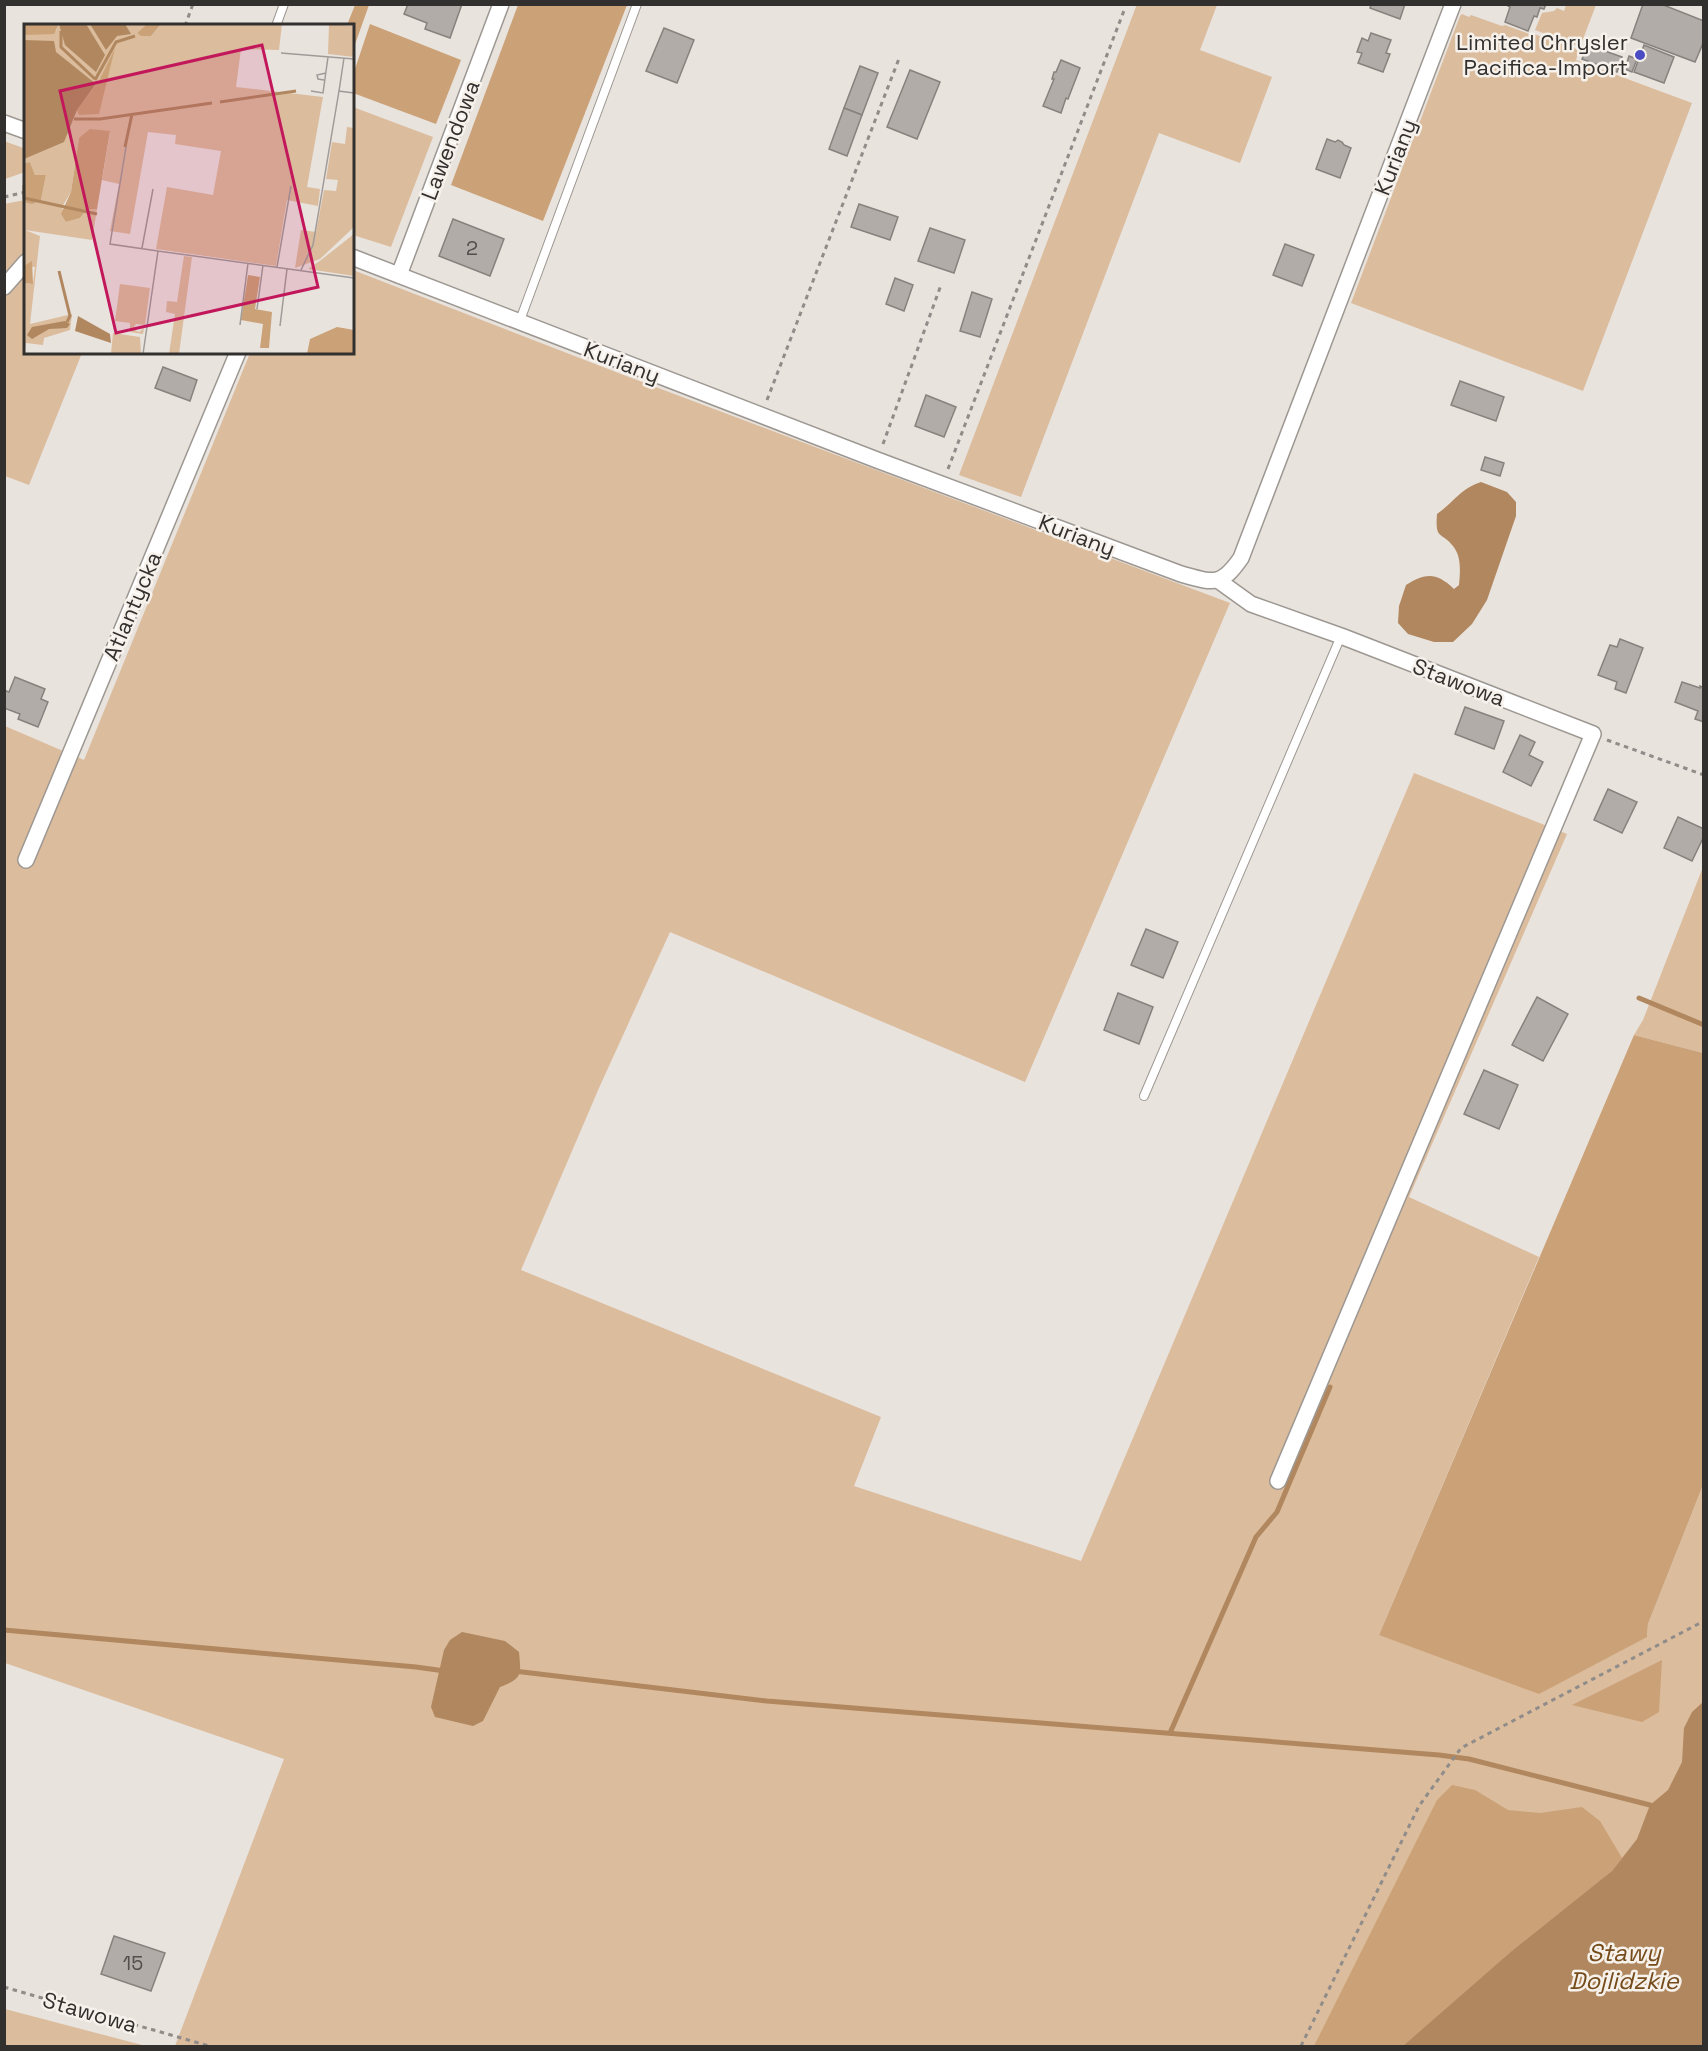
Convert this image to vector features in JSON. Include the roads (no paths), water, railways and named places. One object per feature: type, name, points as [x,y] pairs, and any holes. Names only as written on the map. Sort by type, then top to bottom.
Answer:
[{"type":"street","name":"Lawendowa","points":[[399,275],[501,4]]},
{"type":"street","name":"Kuriany","points":[[354,258],[519,323],[1181,574],[1203,581],[1219,581],[1230,574],[1241,558],[1453,4]]},
{"type":"street","points":[[4,123],[24,130]]},
{"type":"street","points":[[4,287],[24,264]]},
{"type":"street","name":"Atlantycka","points":[[26,860],[237,354]]},
{"type":"street","name":"Stawowa","points":[[1219,581],[1251,604],[1341,636],[1593,734],[1278,1481]]},
{"type":"lane","points":[[277,24],[284,4]]},
{"type":"lane","points":[[519,323],[637,4]]},
{"type":"lane","points":[[1144,1096],[1341,636]]},
{"type":"water","points":[[1481,482],[1507,492],[1516,502],[1516,516],[1487,600],[1472,624],[1453,642],[1434,642],[1408,634],[1398,623],[1399,606],[1406,585],[1419,578],[1431,576],[1448,583],[1454,589],[1459,585],[1458,555],[1449,541],[1438,532],[1437,514],[1462,492]]},
{"type":"water","points":[[462,1632],[505,1641],[519,1652],[519,1675],[513,1681],[500,1687],[483,1721],[473,1726],[435,1717],[431,1707],[444,1650],[450,1640]]},
{"type":"water","name":"Stawy Dojlidzkie","points":[[1703,1702],[1703,2046],[1403,2046],[1512,1951],[1612,1871],[1637,1839],[1650,1805],[1668,1790],[1682,1762],[1684,1728],[1692,1712]]},
{"type":"waterway","points":[[1639,998],[1704,1025]]},
{"type":"waterway","points":[[1170,1733],[1256,1537],[1277,1512],[1330,1387]]},
{"type":"waterway","points":[[4,1630],[445,1671]]},
{"type":"waterway","points":[[514,1671],[767,1701],[1439,1755],[1469,1759],[1650,1805]]},
{"type":"place","name":"Limited Chrysler Pacifica-Import","points":[[1640,55]]}]
